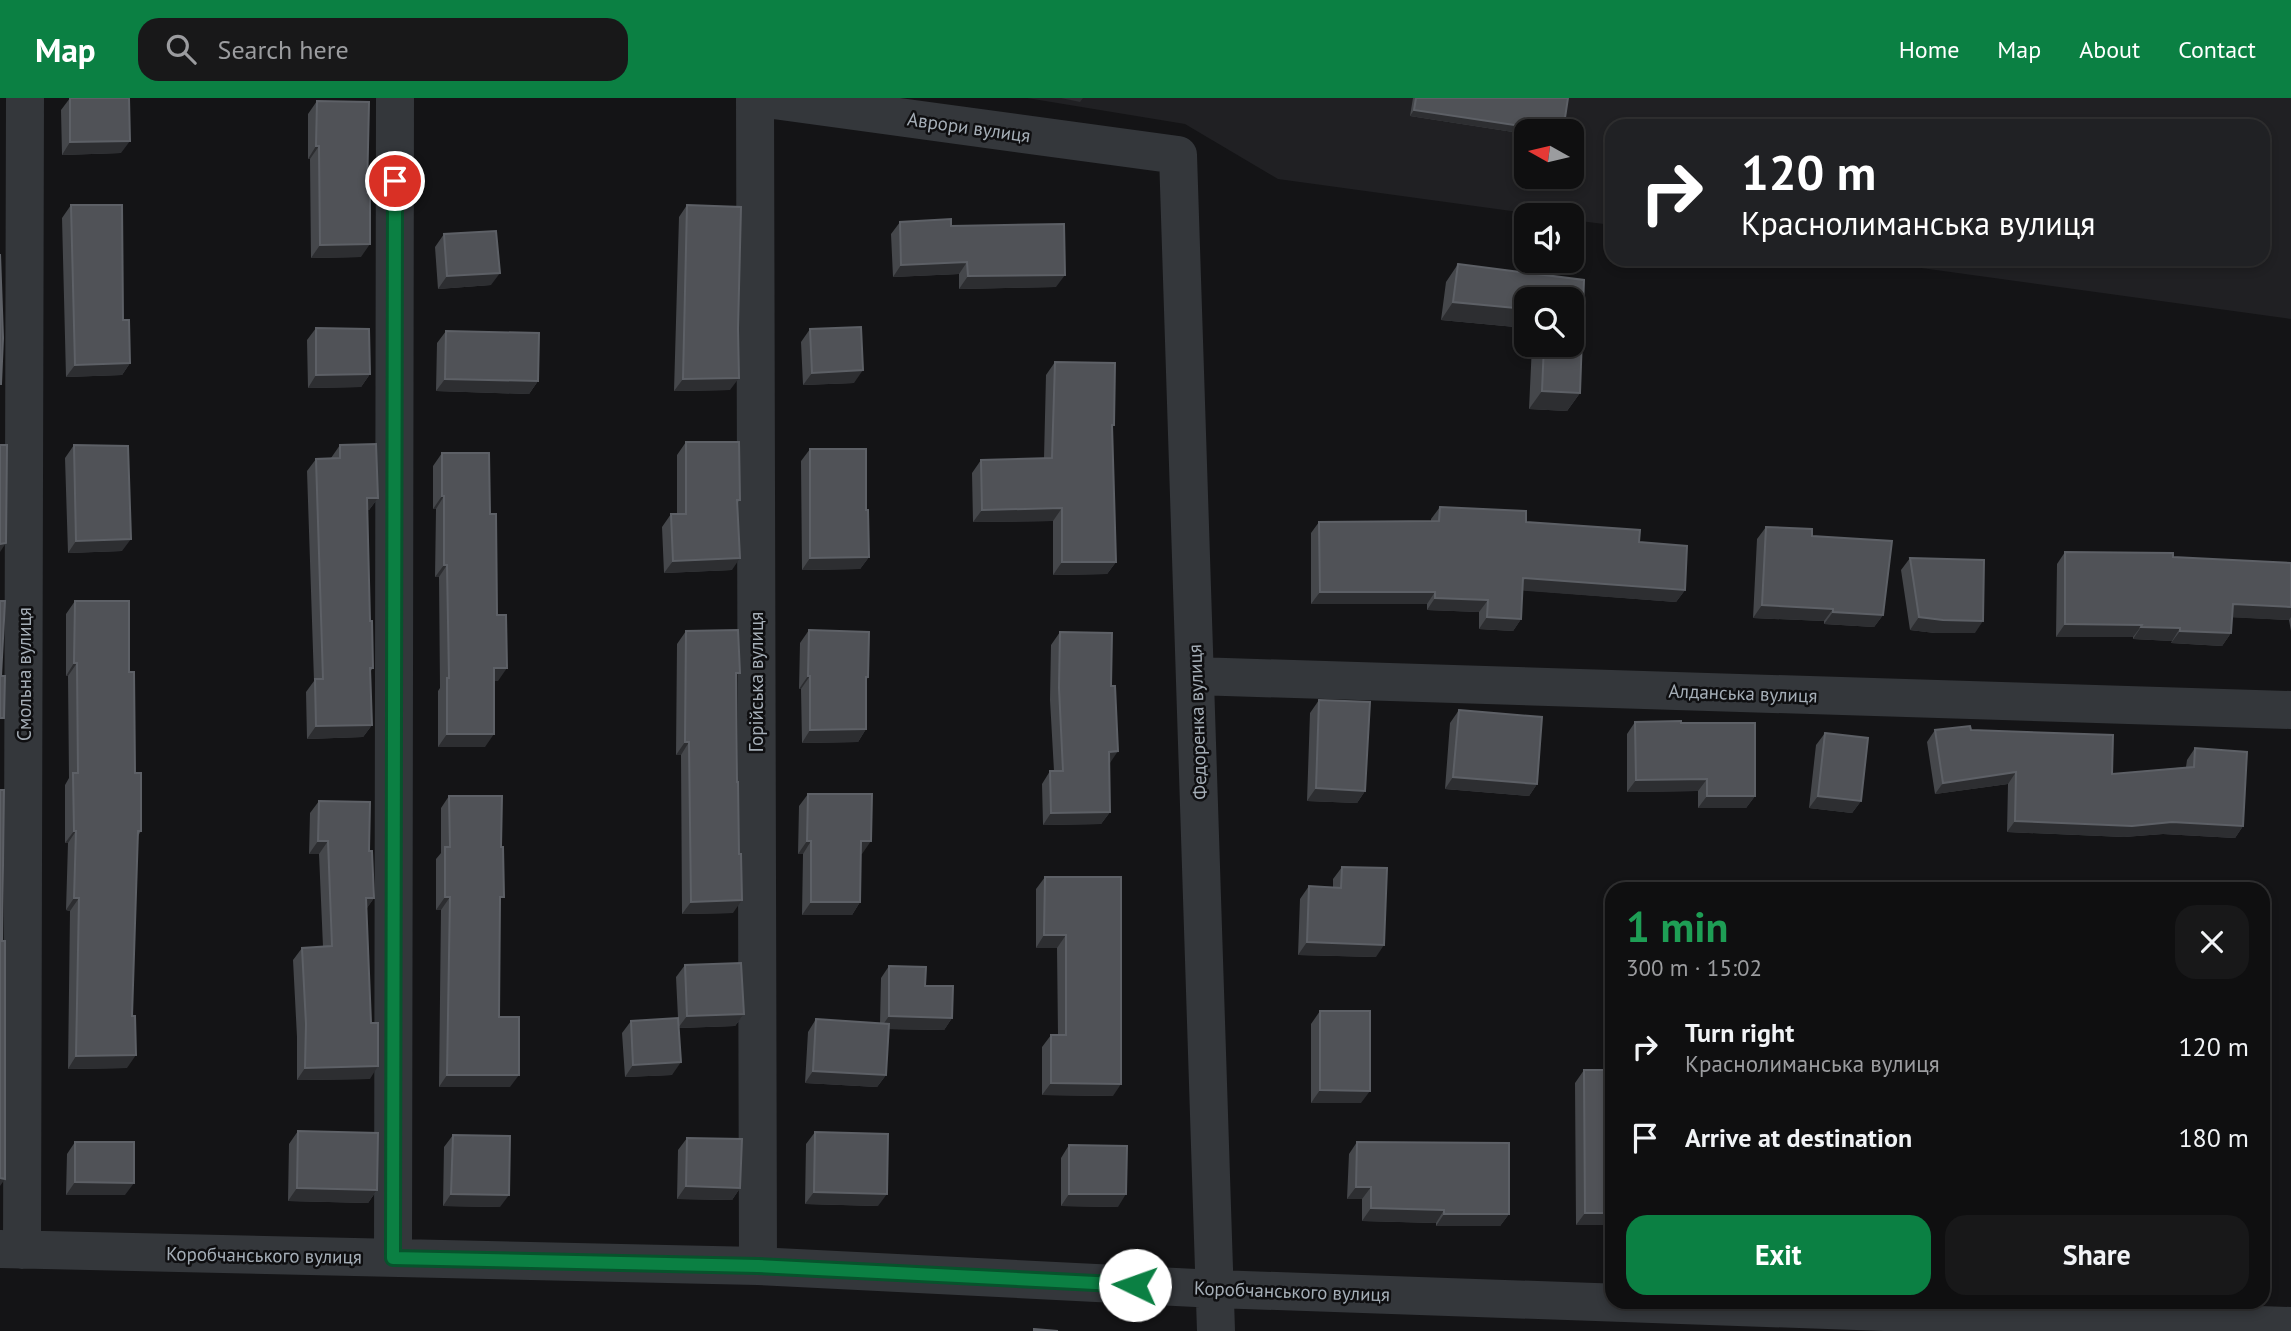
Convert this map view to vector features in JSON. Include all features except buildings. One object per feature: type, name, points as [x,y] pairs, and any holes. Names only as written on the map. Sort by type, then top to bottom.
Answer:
[{"type":"street","name":"Смольна вулиця","points":[[11,1250],[25,98]]},
{"type":"street","points":[[393,1258],[395,98]]},
{"type":"street","name":"Аврори вулиця","points":[[757,98],[1178,156]]},
{"type":"street","name":"Горійська вулиця","points":[[757,98],[758,1266]]},
{"type":"street","name":"Федоренка вулиця","points":[[1178,156],[1216,1331]]},
{"type":"street","name":"Алданська вулиця","points":[[1195,676],[2291,710]]},
{"type":"street","name":"Коробчанського вулиця","points":[[11,1250],[758,1266],[1216,1289],[1605,1302]]},
{"type":"street","name":"Коробчанського вулиця","points":[[1797,1309],[2291,1326]]},
{"type":"shaded area","points":[[1027,98],[2291,98],[2291,319],[1907,266],[2270,266],[2270,119],[1605,119],[1605,224],[1584,222],[1584,203],[1514,203],[1514,211],[1278,179],[1185,124]]},
{"type":"route","points":[[395,181],[393,1258],[758,1266],[1135,1285]]}]
